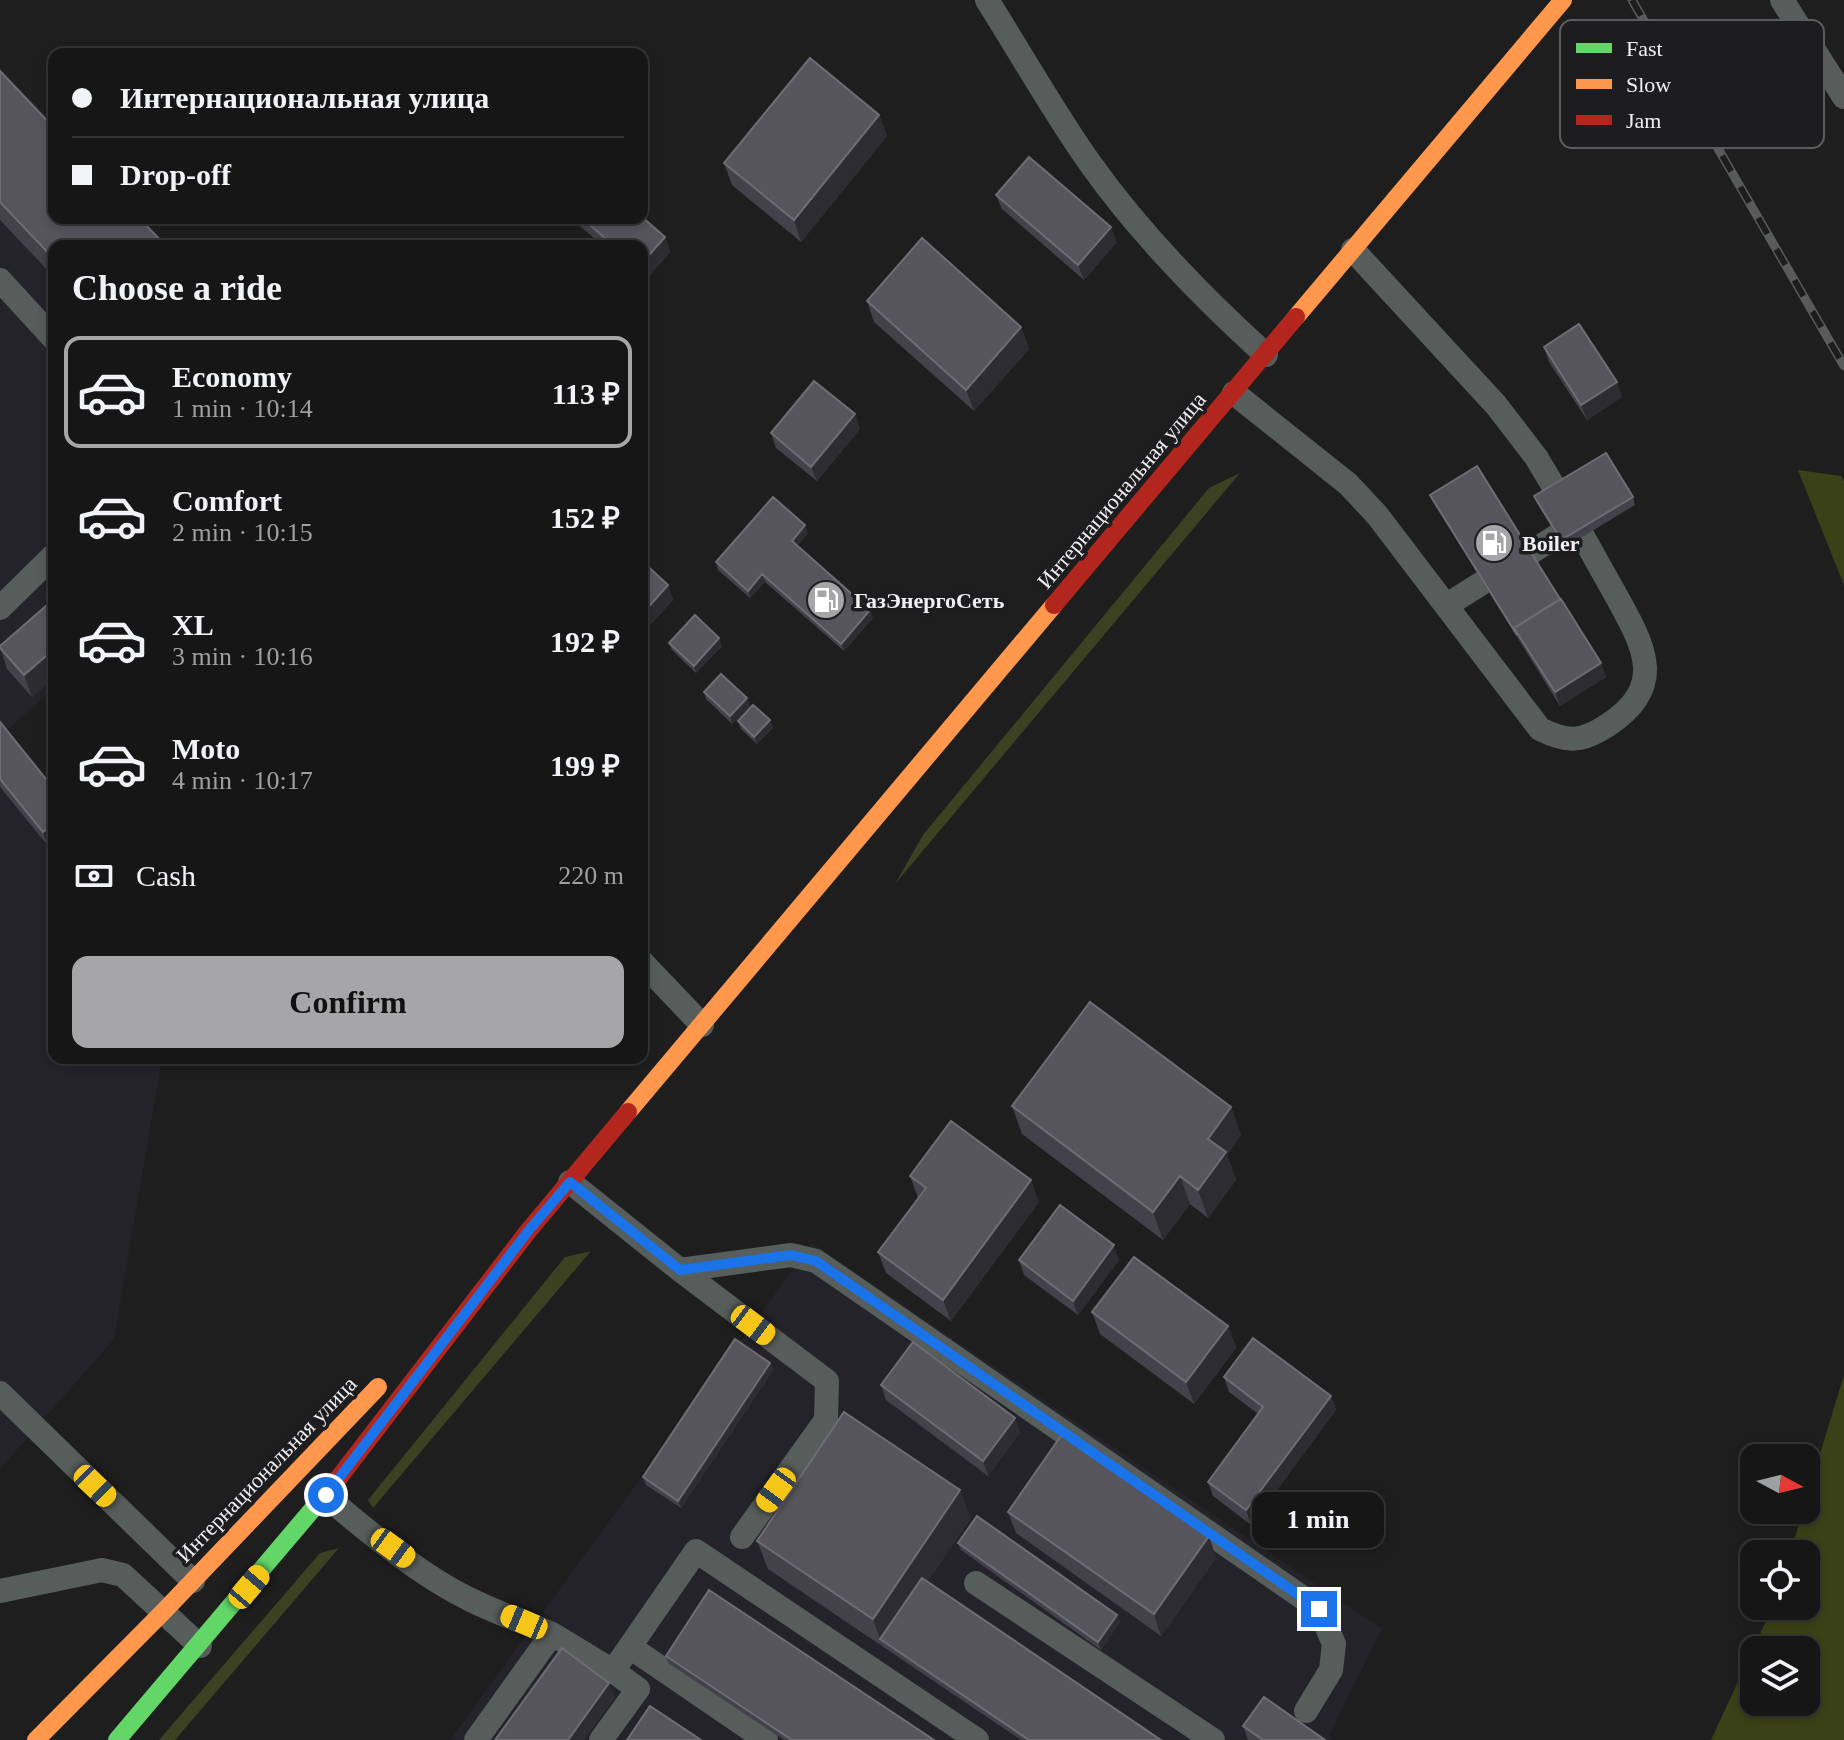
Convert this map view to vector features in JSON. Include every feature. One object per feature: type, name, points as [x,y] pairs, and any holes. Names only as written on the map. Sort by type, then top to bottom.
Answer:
[{"type":"main road","name":"Интернациональная улица","points":[[117,1740],[326,1495],[529,1230],[1563,0]]},
{"type":"main road","name":"Интернациональная улица","points":[[408,1356],[529,1230]]},
{"type":"main road","name":"Интернациональная улица","points":[[36,1740],[386,1379]]},
{"type":"lane","points":[[987,0],[1092,165],[1144,231],[1210,305],[1266,355]]},
{"type":"lane","points":[[1782,0],[1797,20]]},
{"type":"lane","points":[[1824,56],[1840,78]]},
{"type":"lane","points":[[1234,393],[1348,484],[1377,515],[1540,729],[1558,738],[1576,739],[1593,735],[1623,715],[1637,699],[1645,677],[1641,641],[1536,457],[1496,405],[1353,250]]},
{"type":"lane","points":[[0,280],[48,332]]},
{"type":"lane","points":[[1447,605],[1576,524]]},
{"type":"lane","points":[[0,608],[48,561]]},
{"type":"lane","points":[[648,968],[702,1025]]},
{"type":"lane","points":[[570,1182],[827,1381],[826,1420],[742,1537]]},
{"type":"lane","points":[[680,1270],[791,1255],[816,1261],[1319,1609],[1334,1644],[1331,1670],[1306,1711]]},
{"type":"lane","points":[[0,1393],[193,1581]]},
{"type":"lane","points":[[298,1471],[368,1530],[444,1585],[552,1634],[638,1689],[601,1740]]},
{"type":"lane","points":[[613,1671],[696,1551],[977,1740]]},
{"type":"lane","points":[[0,1591],[102,1570],[123,1575],[200,1646]]},
{"type":"lane","points":[[976,1583],[1213,1740]]},
{"type":"lane","points":[[476,1740],[552,1634]]},
{"type":"lane","points":[[630,1647],[766,1740]]},
{"type":"shaded area","points":[[0,67],[48,118],[48,224],[149,224],[164,240],[48,240],[48,693],[6,731],[48,780],[48,1064],[161,1064],[114,1339],[0,1469]]},
{"type":"shaded area","points":[[812,1243],[1382,1629],[1329,1736],[1333,1740],[450,1740]]},
{"type":"green space","points":[[1798,470],[1841,476],[1844,481],[1844,585]]},
{"type":"green space","points":[[1240,473],[895,884],[923,835],[1209,488]]},
{"type":"green space","points":[[591,1251],[373,1508],[368,1500],[565,1257]]},
{"type":"green space","points":[[1844,1375],[1844,1740],[1711,1740],[1740,1677],[1740,1716],[1820,1716],[1820,1636],[1759,1636],[1767,1620],[1820,1620],[1820,1540],[1794,1540],[1799,1524],[1820,1524],[1820,1454]]},
{"type":"green space","points":[[339,1548],[175,1740],[159,1740],[320,1553]]},
{"type":"building","points":[[810,58],[879,115],[794,220],[724,163]]},
{"type":"building","points":[[0,71],[48,122],[48,224],[145,224],[160,240],[48,240],[48,253],[0,202]]},
{"type":"building","points":[[1029,157],[1111,227],[1078,265],[996,195]]},
{"type":"building","points":[[648,222],[665,237],[648,256],[648,240],[607,240],[589,224]]},
{"type":"building","points":[[922,238],[1021,327],[966,390],[867,301]]},
{"type":"building","points":[[1579,324],[1617,382],[1581,405],[1544,347]]},
{"type":"building","points":[[814,381],[855,414],[811,467],[771,433]]},
{"type":"building","points":[[1606,453],[1633,497],[1561,540],[1534,496]]},
{"type":"building","points":[[1477,466],[1560,599],[1514,628],[1517,635],[1430,495]]},
{"type":"building","points":[[773,497],[805,525],[792,541],[870,610],[841,644],[762,574],[748,591],[716,562]]},
{"type":"building","points":[[648,567],[668,585],[648,608]]},
{"type":"building","points":[[1561,599],[1601,663],[1555,692],[1514,628]]},
{"type":"building","points":[[48,604],[48,654],[24,675],[0,646]]},
{"type":"building","points":[[695,615],[719,638],[694,666],[669,643]]},
{"type":"building","points":[[721,674],[747,698],[730,716],[704,692]]},
{"type":"building","points":[[753,705],[770,720],[754,737],[738,721]]},
{"type":"building","points":[[0,722],[48,782],[48,828],[43,832],[0,779]]},
{"type":"building","points":[[1090,1002],[1231,1107],[1208,1139],[1226,1152],[1198,1190],[1180,1176],[1153,1212],[1012,1106]]},
{"type":"building","points":[[951,1121],[1031,1180],[943,1300],[878,1252],[926,1188],[910,1176]]},
{"type":"building","points":[[1060,1205],[1114,1245],[1073,1301],[1019,1260]]},
{"type":"building","points":[[1134,1257],[1228,1326],[1186,1382],[1092,1312]]},
{"type":"building","points":[[1253,1338],[1331,1396],[1246,1510],[1208,1482],[1263,1407],[1224,1377]]},
{"type":"building","points":[[735,1339],[770,1363],[678,1501],[643,1477]]},
{"type":"building","points":[[913,1342],[1015,1418],[983,1461],[881,1385]]},
{"type":"building","points":[[844,1412],[960,1490],[873,1619],[757,1541]]},
{"type":"building","points":[[1063,1433],[1209,1536],[1154,1614],[1008,1512]]},
{"type":"building","points":[[977,1516],[1117,1615],[1098,1642],[958,1543]]},
{"type":"building","points":[[922,1578],[1161,1740],[1029,1740],[880,1639]]},
{"type":"building","points":[[709,1590],[934,1740],[792,1740],[666,1656]]},
{"type":"building","points":[[562,1648],[609,1683],[568,1740],[495,1740]]},
{"type":"building","points":[[1264,1697],[1325,1740],[1263,1740],[1243,1726]]},
{"type":"building","points":[[650,1706],[701,1740],[627,1740]]},
{"type":"railway","points":[[1632,0],[1644,20]]},
{"type":"railway","points":[[1718,148],[1844,366]]},
{"type":"traffic: fast","points":[[117,1740],[334,1484]]},
{"type":"traffic: slow","points":[[1296,317],[1563,0]]},
{"type":"traffic: slow","points":[[628,1112],[1054,605]]},
{"type":"traffic: slow","points":[[36,1740],[378,1387]]},
{"type":"traffic: jam","points":[[1054,605],[1296,317]]},
{"type":"traffic: jam","points":[[334,1484],[529,1230],[628,1112]]},
{"type":"place","name":"Boiler","points":[[1494,543]]},
{"type":"place","name":"ГазЭнергоСеть","points":[[826,600]]},
{"type":"route","points":[[326,1495],[529,1230],[570,1182],[680,1270],[791,1255],[816,1261],[1319,1609]]}]
